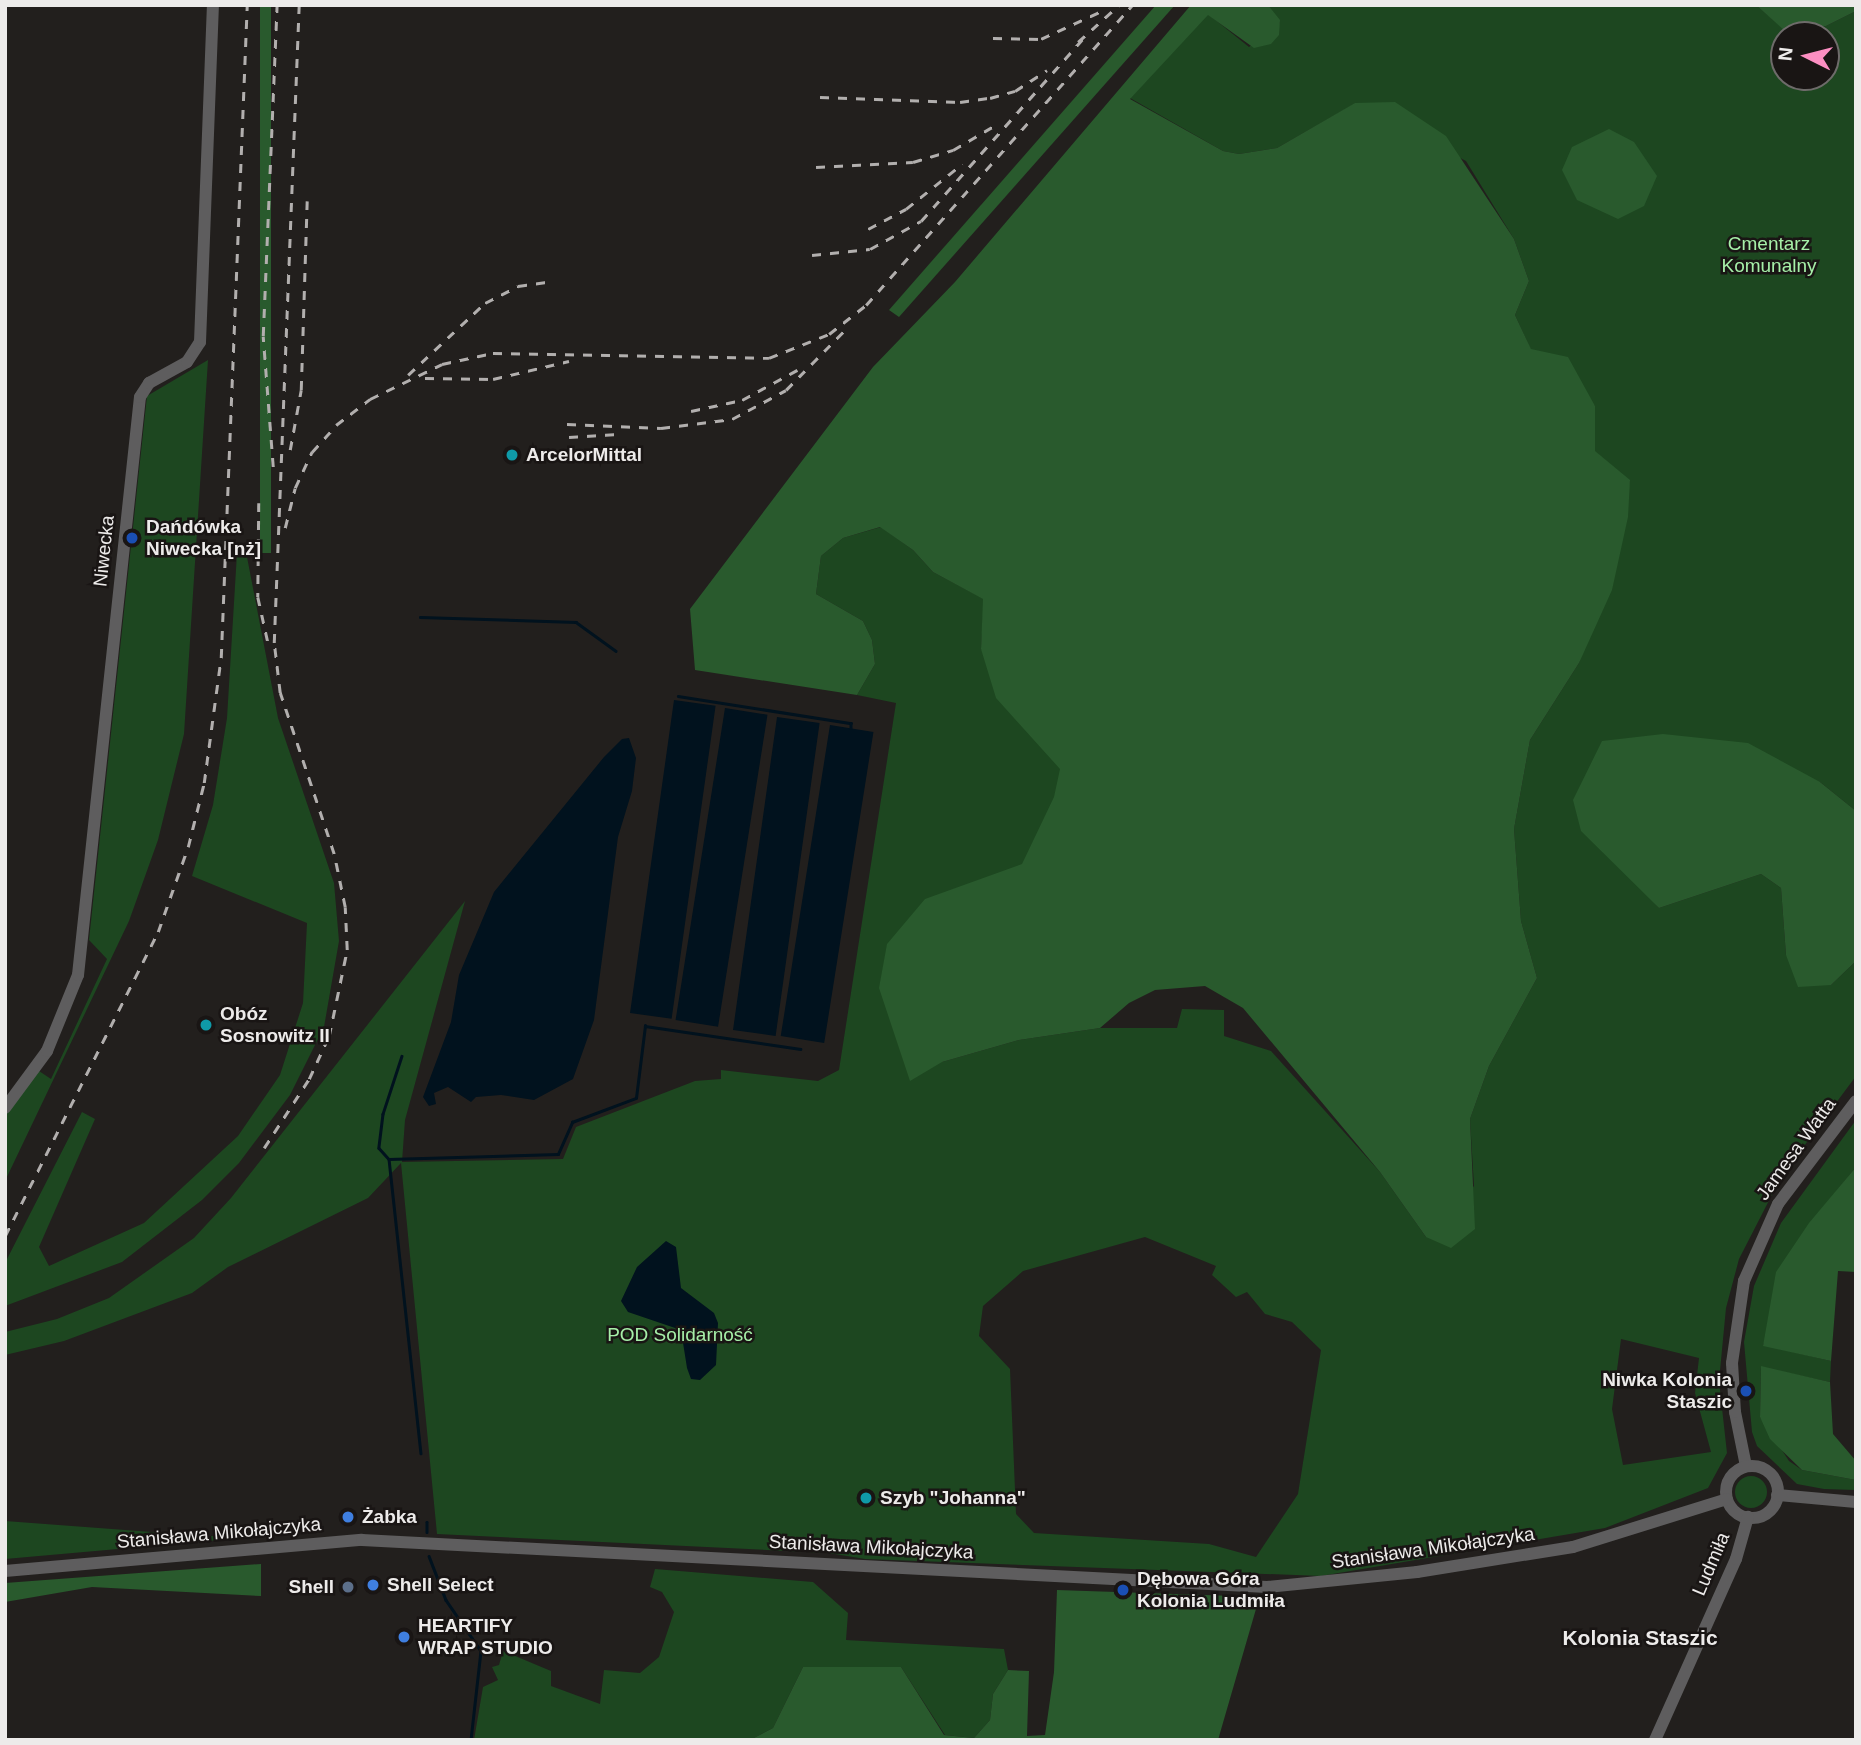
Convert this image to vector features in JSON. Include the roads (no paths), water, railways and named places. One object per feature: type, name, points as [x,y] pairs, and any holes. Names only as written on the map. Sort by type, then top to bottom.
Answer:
[{"type":"street","name":"Niwecka","points":[[5,1108],[47,1051],[78,975],[140,397],[149,383],[187,362],[200,342],[214,5]]},
{"type":"street","name":"Jamesa Watta","points":[[1746,1466],[1735,1412],[1732,1363],[1744,1281],[1778,1204],[1856,1101]]},
{"type":"street","points":[[1746,1466],[1766,1469],[1773,1476],[1777,1495],[1764,1515],[1748,1517],[1738,1514],[1727,1499],[1732,1475],[1746,1466]]},
{"type":"street","points":[[1777,1495],[1856,1502]]},
{"type":"street","name":"Stanisława Mikołajczyka","points":[[5,1571],[362,1540],[1267,1587],[1404,1574],[1573,1547],[1727,1499]]},
{"type":"street","name":"Ludmiła","points":[[1655,1740],[1736,1559],[1748,1517]]},
{"type":"water","points":[[674,700],[716,706],[672,1019],[630,1013]]},
{"type":"water","points":[[725,708],[767,715],[718,1027],[676,1020]]},
{"type":"water","points":[[777,717],[820,723],[776,1036],[733,1030]]},
{"type":"water","points":[[830,725],[873,732],[824,1043],[781,1036]]},
{"type":"water","points":[[629,738],[636,758],[632,791],[618,837],[594,1020],[573,1079],[534,1100],[501,1095],[476,1097],[471,1102],[448,1087],[434,1093],[436,1104],[429,1106],[423,1097],[451,1022],[459,975],[494,892],[604,757],[622,739]]},
{"type":"water","points":[[666,1241],[676,1247],[681,1288],[714,1313],[718,1323],[716,1365],[700,1380],[691,1379],[681,1330],[628,1312],[621,1301],[637,1267]]},
{"type":"waterway","points":[[420,617],[576,622],[616,651]]},
{"type":"waterway","points":[[678,696],[851,723],[851,728]]},
{"type":"waterway","points":[[389,1159],[558,1154],[572,1122],[636,1098],[645,1026],[800,1049]]},
{"type":"waterway","points":[[402,1056],[383,1114],[379,1148],[389,1159],[421,1453]]},
{"type":"waterway","points":[[427,1522],[427,1532]]},
{"type":"waterway","points":[[429,1556],[446,1600],[481,1651],[471,1740]]},
{"type":"railway","points":[[5,1236],[158,932],[188,847],[204,783],[221,658],[247,5]]},
{"type":"railway","points":[[273,467],[263,336],[277,5]]},
{"type":"railway","points":[[264,1148],[309,1079],[329,1036],[347,950],[345,907],[334,854],[280,693],[274,643],[299,5]]},
{"type":"railway","points":[[1078,42],[1119,5]]},
{"type":"railway","points":[[285,528],[295,488],[312,452],[336,425],[370,399],[442,364],[493,353],[769,358],[829,334],[866,305],[1132,5]]},
{"type":"railway","points":[[993,38],[1041,39],[1102,11]]},
{"type":"railway","points":[[812,255],[870,249],[921,221],[1086,35]]},
{"type":"railway","points":[[820,97],[960,102],[1015,91],[1047,70]]},
{"type":"railway","points":[[816,167],[913,162],[953,150],[999,123]]},
{"type":"railway","points":[[868,229],[906,209],[962,164]]},
{"type":"railway","points":[[290,450],[301,390],[307,201]]},
{"type":"railway","points":[[408,375],[485,303],[518,286],[552,281]]},
{"type":"railway","points":[[567,424],[661,428],[732,419],[786,390],[845,330]]},
{"type":"railway","points":[[425,378],[493,379],[569,361]]},
{"type":"railway","points":[[691,411],[742,400],[797,370]]},
{"type":"railway","points":[[569,437],[618,434]]},
{"type":"railway","points":[[259,503],[258,597],[268,642]]},
{"type":"place","name":"ArcelorMittal","points":[[512,455]]},
{"type":"place","name":"Dańdówka Niwecka [nż]","points":[[132,538]]},
{"type":"place","name":"Obóz Sosnowitz II","points":[[206,1025]]},
{"type":"place","name":"Niwka Kolonia Staszic","points":[[1746,1391]]},
{"type":"place","name":"Szyb \"Johanna\"","points":[[866,1498]]},
{"type":"place","name":"Żabka","points":[[348,1517]]},
{"type":"place","name":"Shell Select","points":[[373,1585]]},
{"type":"place","name":"Shell","points":[[348,1587]]},
{"type":"place","name":"Dębowa Góra Kolonia Ludmiła","points":[[1123,1590]]},
{"type":"place","name":"HEARTIFY WRAP STUDIO","points":[[404,1637]]},
{"type":"district","name":"Kolonia Staszic","points":[[1640,1638]]},
{"type":"park label","name":"Cmentarz Komunalny","points":[[1769,255]]},
{"type":"park label","name":"POD Solidarność","points":[[680,1335]]}]
